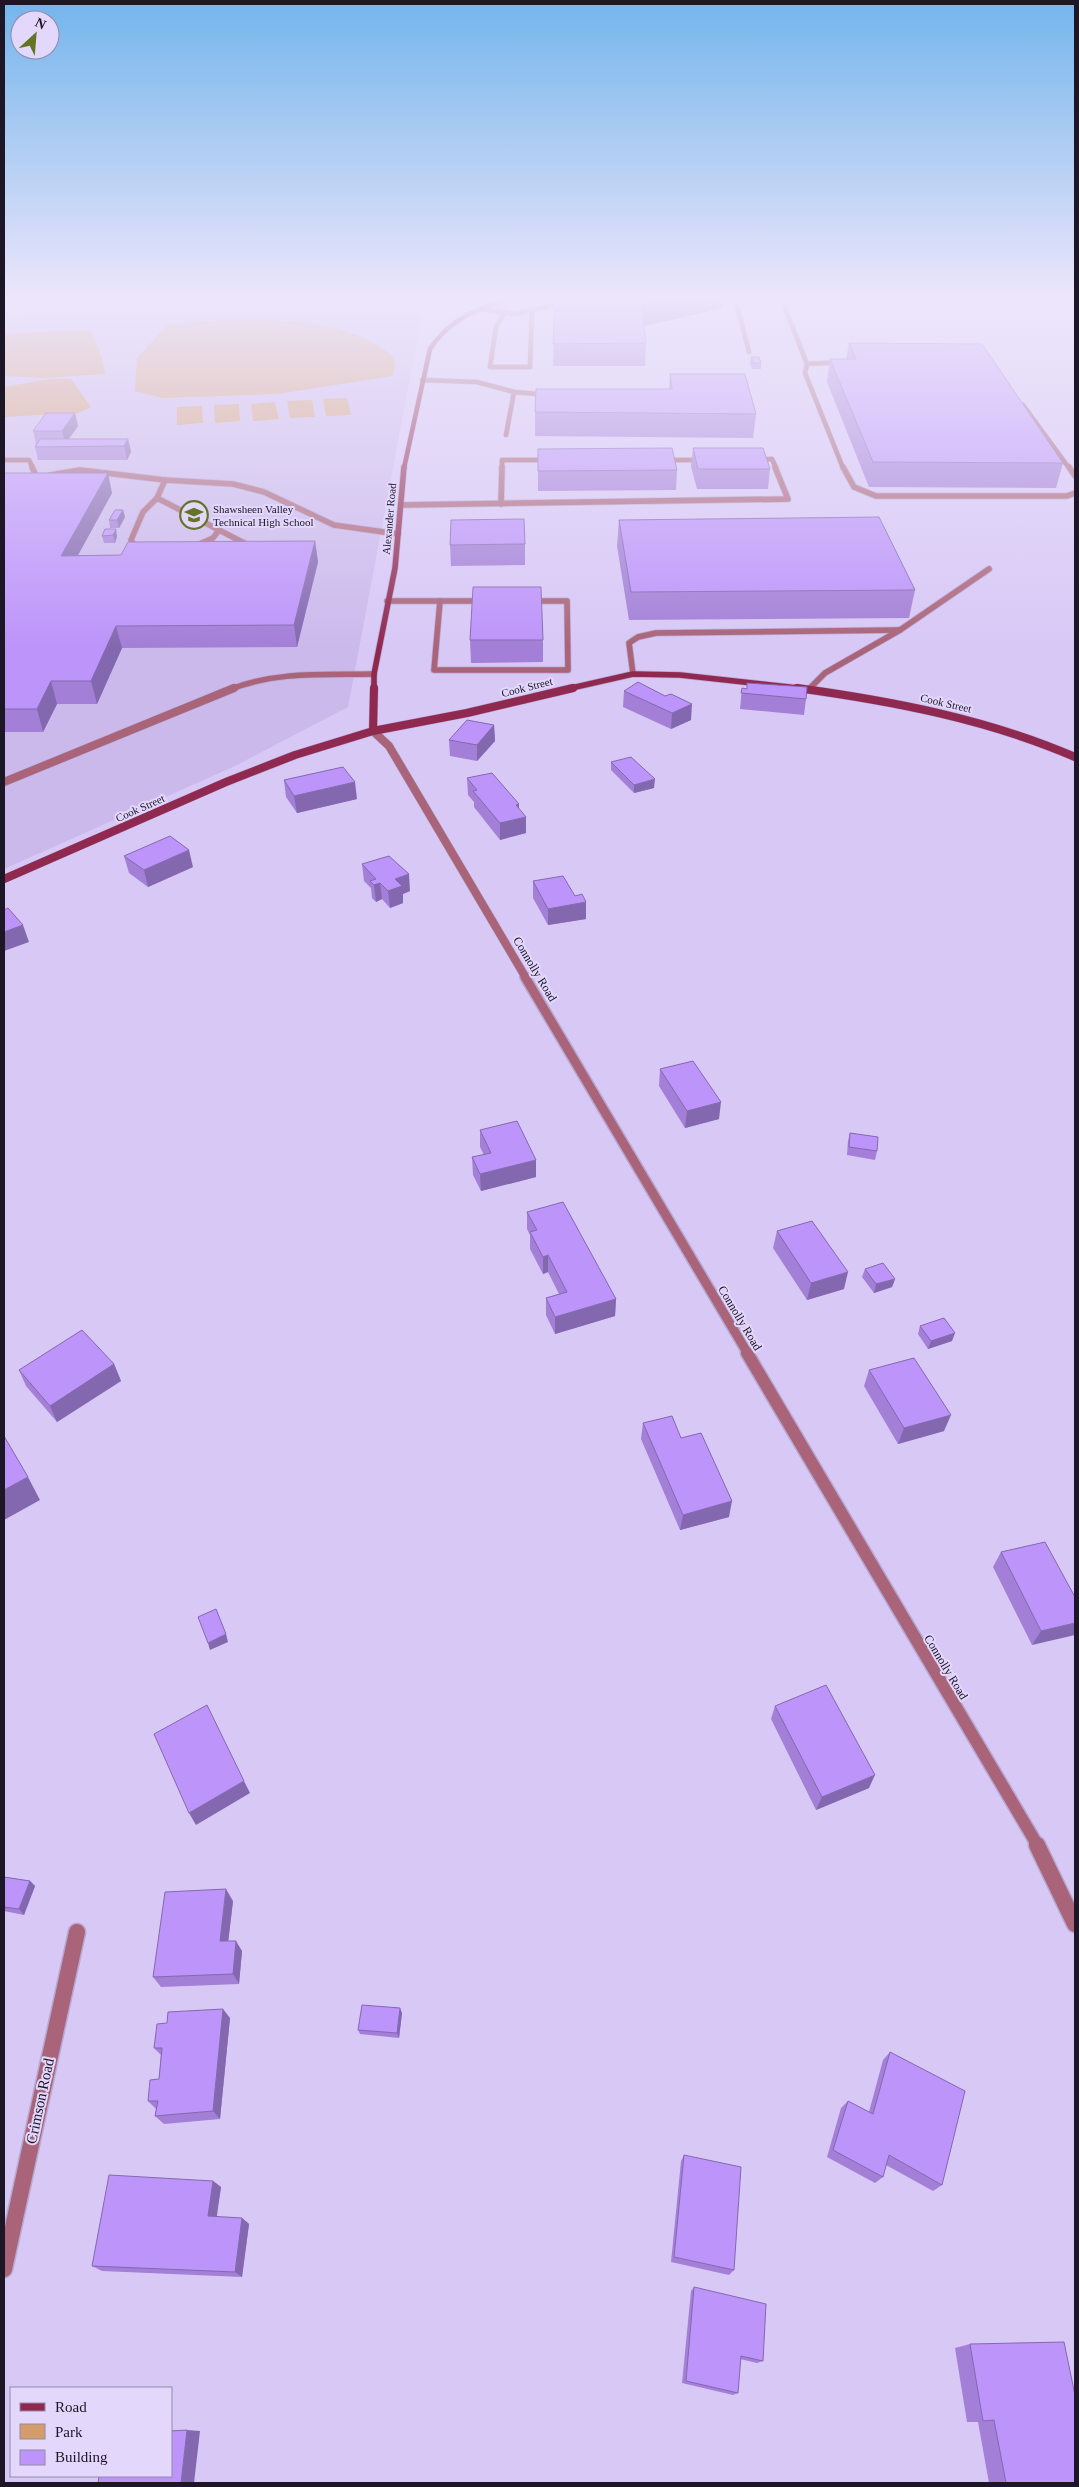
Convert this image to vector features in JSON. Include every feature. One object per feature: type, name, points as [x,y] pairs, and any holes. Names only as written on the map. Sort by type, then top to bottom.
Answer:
[{"type":"street","name":"Alexander Road","points":[[373,731],[374,674],[395,568],[402,505],[402,477],[410,449],[416,414]]},
{"type":"street","points":[[506,435],[510,414]]},
{"type":"street","points":[[822,414],[853,486],[861,492],[876,496],[1066,496],[1075,493]]},
{"type":"street","points":[[1029,414],[1075,476]]},
{"type":"street","points":[[4,460],[29,460],[37,478]]},
{"type":"street","points":[[501,504],[502,460],[560,460]]},
{"type":"street","points":[[656,460],[714,460]]},
{"type":"street","points":[[402,505],[788,499],[772,460],[743,460]]},
{"type":"street","points":[[28,478],[80,470],[165,480],[233,484],[264,492],[334,525],[398,534]]},
{"type":"street","points":[[148,549],[134,545],[131,540],[143,512],[157,498],[165,480]]},
{"type":"street","points":[[157,498],[260,552]]},
{"type":"street","points":[[190,548],[213,538],[218,530]]},
{"type":"street","points":[[809,689],[825,673],[900,630],[989,569]]},
{"type":"street","points":[[387,601],[489,601]]},
{"type":"street","points":[[440,601],[434,670],[568,670],[567,601],[518,601]]},
{"type":"street","points":[[633,674],[629,643],[638,637],[656,633],[900,630]]},
{"type":"street","points":[[4,782],[247,683],[282,675],[374,674]]},
{"type":"street","name":"Cook Street","points":[[4,879],[234,779],[295,755],[373,731],[468,712],[633,674],[697,676],[809,689],[882,701],[978,722],[1045,744],[1075,757]]},
{"type":"street","name":"Connolly Road","points":[[373,731],[389,746],[1046,1860],[1075,1924]]},
{"type":"street","name":"Crimson Road","points":[[4,2269],[77,1932]]},
{"type":"shaded area","name":"Shawsheen Valley Technical High School","points":[[4,414],[403,414],[348,707],[235,766],[4,869]]},
{"type":"green space","points":[[4,414],[58,414],[4,417]]},
{"type":"green space","points":[[177,414],[202,414],[203,423],[177,425]]},
{"type":"green space","points":[[215,414],[240,414],[240,421],[215,423]]},
{"type":"green space","points":[[252,414],[278,414],[279,419],[253,421]]},
{"type":"green space","points":[[289,414],[314,414],[315,417],[290,418]]},
{"type":"green space","points":[[326,414],[351,415],[326,416]]},
{"type":"building","points":[[45,414],[74,414],[62,431],[33,431]]},
{"type":"building","points":[[853,414],[1030,414],[1063,463],[873,462]]},
{"type":"building","points":[[40,439],[128,439],[124,446],[35,447]]},
{"type":"building","points":[[672,448],[677,470],[538,471],[538,449]]},
{"type":"building","points":[[693,448],[763,448],[770,469],[698,469]]},
{"type":"building","points":[[4,473],[108,473],[61,556],[121,555],[128,542],[315,541],[294,625],[116,626],[91,681],[51,681],[37,709],[4,709]]},
{"type":"building","points":[[115,510],[123,510],[117,520],[109,520]]},
{"type":"building","points":[[879,517],[915,590],[631,592],[619,520]]},
{"type":"building","points":[[524,519],[525,544],[450,545],[451,520]]},
{"type":"building","points":[[105,529],[116,529],[113,535],[102,536]]},
{"type":"building","points":[[473,587],[541,587],[543,640],[470,640]]},
{"type":"building","points":[[638,682],[665,696],[671,694],[692,704],[672,713],[624,691]]},
{"type":"building","points":[[747,683],[807,687],[806,699],[741,693],[742,688],[747,689]]},
{"type":"building","points":[[467,720],[494,725],[477,745],[449,740]]},
{"type":"building","points":[[631,757],[655,779],[634,785],[611,762]]},
{"type":"building","points":[[343,767],[355,782],[294,796],[284,780]]},
{"type":"building","points":[[492,773],[519,804],[516,805],[526,817],[500,823],[473,791],[477,790],[467,778]]},
{"type":"building","points":[[170,836],[189,850],[144,870],[124,856]]},
{"type":"building","points":[[389,856],[409,874],[395,879],[402,886],[388,891],[380,883],[374,885],[370,881],[376,879],[362,864]]},
{"type":"building","points":[[563,876],[575,896],[582,894],[586,902],[548,909],[533,881]]},
{"type":"building","points":[[8,908],[23,925],[4,932],[4,910]]},
{"type":"building","points":[[693,1061],[721,1102],[687,1111],[660,1069]]},
{"type":"building","points":[[517,1121],[536,1160],[480,1174],[472,1157],[491,1153],[480,1130]]},
{"type":"building","points":[[850,1133],[878,1137],[877,1151],[849,1147]]},
{"type":"building","points":[[563,1202],[616,1299],[555,1317],[546,1298],[567,1292],[548,1255],[543,1257],[530,1232],[537,1230],[527,1212]]},
{"type":"building","points":[[812,1221],[848,1272],[811,1283],[777,1231]]},
{"type":"building","points":[[883,1263],[895,1279],[876,1284],[865,1269]]},
{"type":"building","points":[[944,1318],[955,1333],[931,1341],[920,1326]]},
{"type":"building","points":[[82,1330],[114,1364],[50,1406],[19,1370]]},
{"type":"building","points":[[914,1358],[951,1415],[904,1428],[869,1370]]},
{"type":"building","points":[[672,1416],[681,1438],[701,1433],[732,1501],[683,1515],[643,1423]]},
{"type":"building","points":[[4,1436],[28,1477],[4,1490]]},
{"type":"building","points":[[1045,1542],[1075,1597],[1075,1623],[1041,1631],[1001,1552]]},
{"type":"building","points":[[216,1609],[226,1634],[208,1643],[198,1617]]},
{"type":"building","points":[[826,1685],[875,1775],[822,1797],[775,1706]]},
{"type":"building","points":[[207,1705],[244,1781],[189,1813],[154,1734]]},
{"type":"building","points":[[4,1877],[30,1881],[19,1909],[4,1907]]},
{"type":"building","points":[[226,1889],[220,1941],[236,1941],[233,1974],[153,1977],[165,1892]]},
{"type":"building","points":[[362,2005],[400,2008],[397,2033],[358,2030]]},
{"type":"building","points":[[223,2009],[213,2111],[155,2116],[158,2101],[148,2101],[150,2080],[159,2079],[162,2048],[154,2048],[157,2024],[167,2023],[168,2012]]},
{"type":"building","points":[[890,2052],[965,2091],[942,2185],[889,2155],[883,2177],[833,2150],[848,2101],[873,2114]]},
{"type":"building","points":[[684,2155],[741,2167],[734,2270],[674,2257]]},
{"type":"building","points":[[109,2175],[213,2181],[208,2216],[242,2218],[235,2272],[92,2266]]},
{"type":"building","points":[[694,2287],[766,2304],[763,2361],[741,2356],[738,2393],[686,2381]]},
{"type":"building","points":[[1064,2342],[1075,2395],[1075,2483],[1006,2483],[994,2420],[983,2421],[970,2344]]},
{"type":"building","points":[[187,2430],[181,2483],[98,2483],[99,2477],[172,2477],[172,2431]]},
{"type":"place","name":"Shawsheen Valley Technical High School","points":[[194,515]]}]
